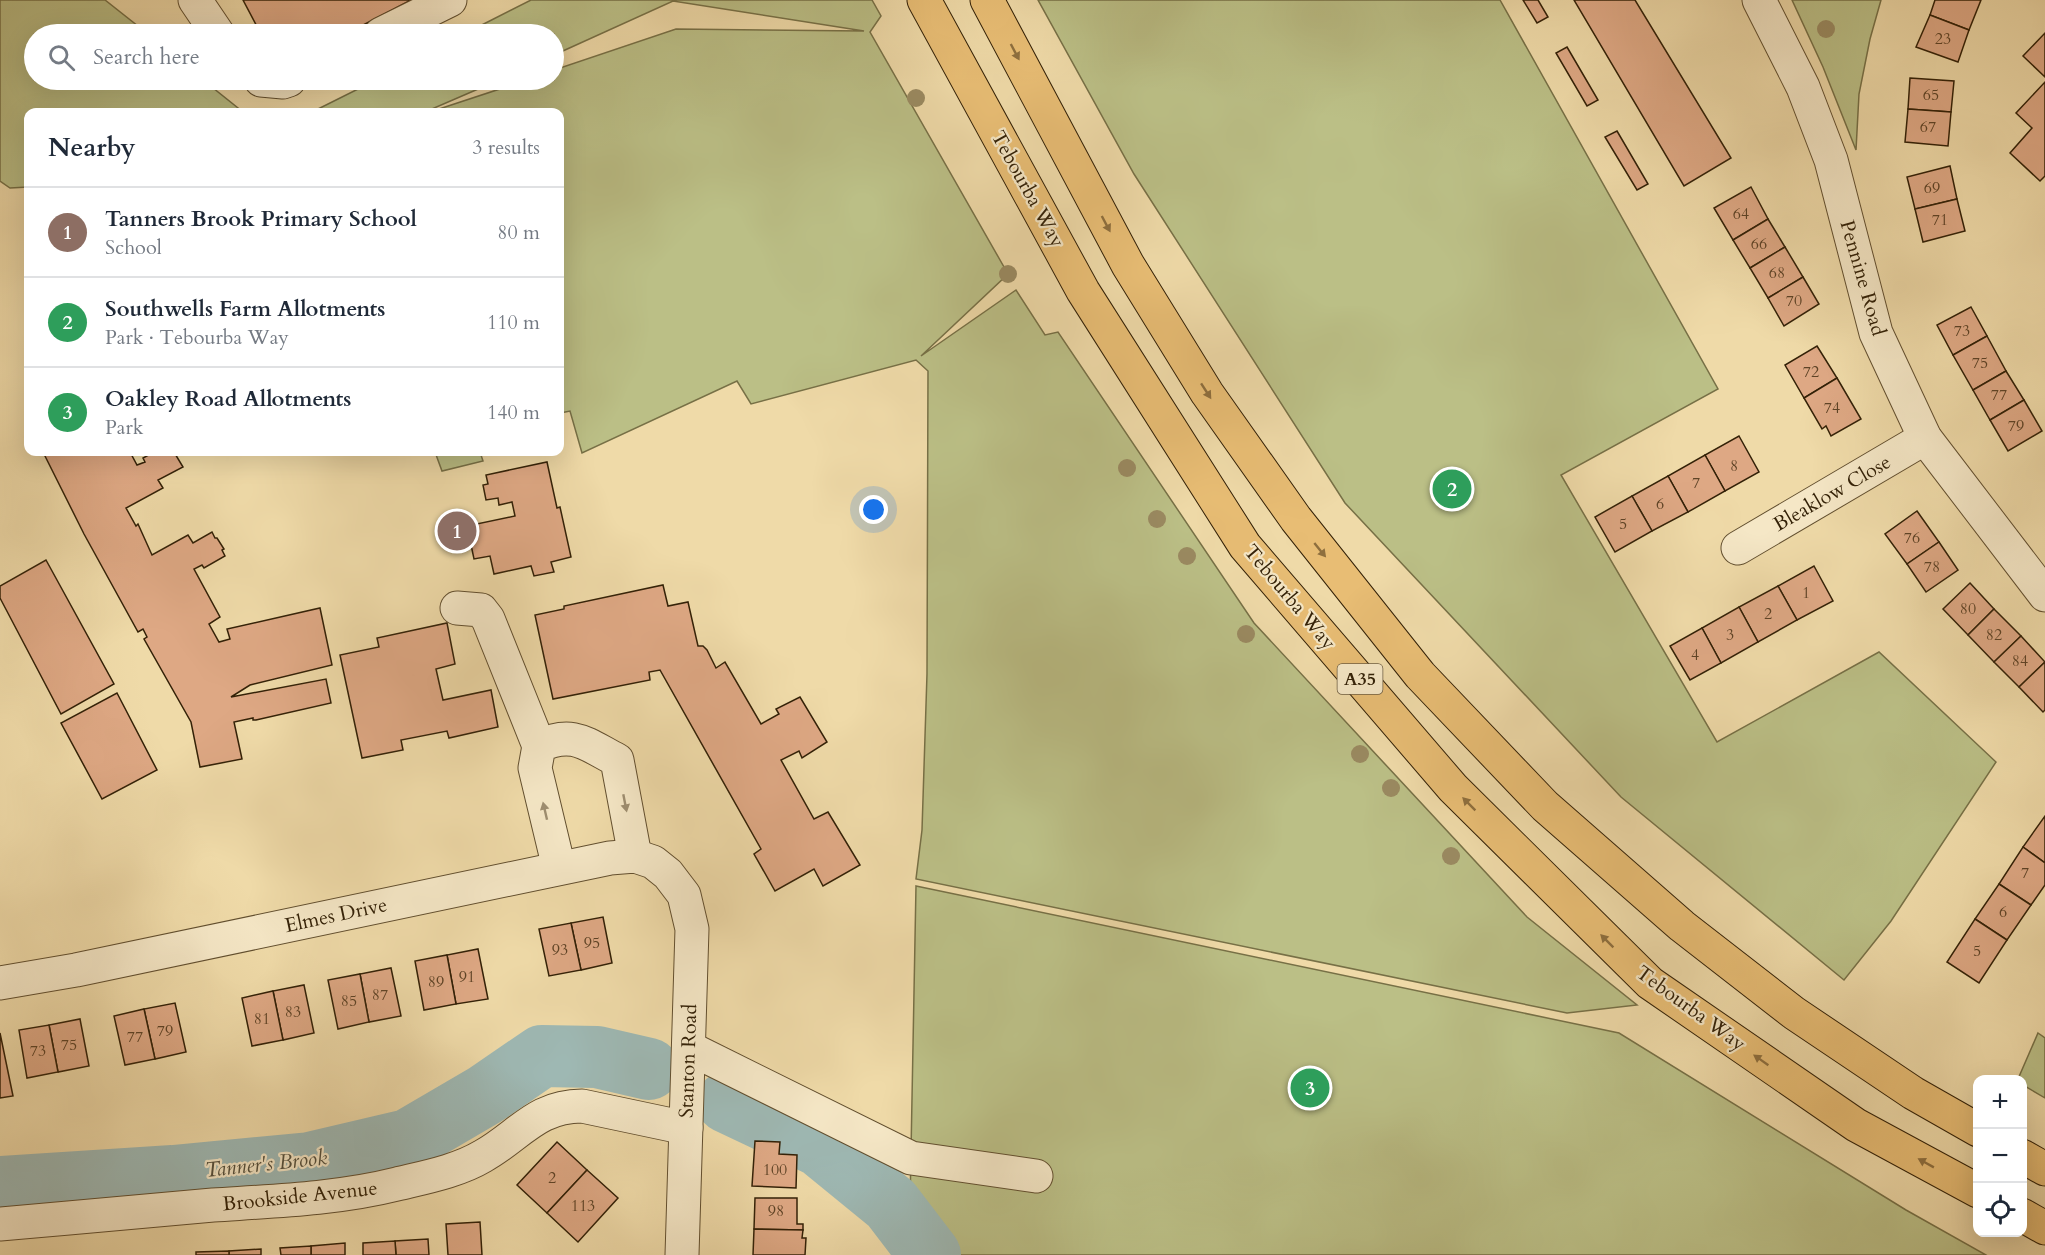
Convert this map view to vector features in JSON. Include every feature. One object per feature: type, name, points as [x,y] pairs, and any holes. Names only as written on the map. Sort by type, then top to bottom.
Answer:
[{"type":"main road","name":"Tebourba Way","points":[[924,0],[1083,291],[1245,546],[1453,788],[1650,983],[1856,1125],[1973,1189]]},
{"type":"main road","name":"A35","points":[[987,0],[1128,265],[1207,393],[1296,519],[1420,675],[1545,806],[1682,926],[1794,1013],[1913,1093],[1975,1129]]},
{"type":"main road","points":[[2027,1159],[2045,1169]]},
{"type":"main road","points":[[2027,1218],[2045,1228]]},
{"type":"street","points":[[195,0],[211,24]]},
{"type":"street","points":[[401,24],[450,0]]},
{"type":"street","name":"Pennine Road","points":[[1759,0],[1803,87],[1831,160],[1876,333],[1925,438],[2045,595]]},
{"type":"street","name":"Bleaklow Close","points":[[1738,548],[1925,438]]},
{"type":"street","points":[[457,608],[481,610],[488,619],[539,746],[535,768],[559,868]]},
{"type":"street","points":[[539,746],[555,739],[577,739],[617,760],[635,856]]},
{"type":"street","name":"Elmes Drive","points":[[0,983],[76,970],[559,868],[610,858],[635,856]]},
{"type":"street","name":"Stanton Road","points":[[635,856],[653,862],[668,874],[684,895],[692,928],[682,1255]]},
{"type":"street","points":[[689,1048],[911,1158],[1036,1176]]},
{"type":"street","name":"Brookside Avenue","points":[[0,1224],[84,1215],[314,1198],[361,1192],[462,1166],[484,1156],[532,1120],[548,1111],[565,1106],[582,1106],[686,1128]]},
{"type":"green space","points":[[0,0],[105,0],[135,24],[24,24],[24,90],[216,90],[238,108],[24,108],[24,187],[10,188],[0,181]]},
{"type":"green space","points":[[531,0],[872,0],[881,16],[870,32],[1008,274],[921,356],[1016,290],[1045,335],[1058,332],[1254,623],[1527,917],[1637,1005],[1567,1013],[916,879],[922,830],[927,674],[928,371],[916,360],[751,404],[737,381],[582,453],[570,411],[564,412],[564,108],[442,108],[497,90],[564,90],[564,67],[676,29],[864,31],[673,1],[564,50],[564,24],[484,24]]},
{"type":"green space","points":[[1038,0],[1500,0],[1718,389],[1561,475],[1717,742],[1879,652],[1996,762],[1891,921],[1844,980],[1621,797],[1345,503],[1134,174]]},
{"type":"green space","points":[[1792,0],[1881,0],[1870,39],[1859,94],[1856,150],[1823,67]]},
{"type":"green space","points":[[356,90],[476,90],[434,108],[320,108]]},
{"type":"green space","points":[[436,456],[481,456],[483,461],[442,471]]},
{"type":"green space","points":[[916,886],[1619,1033],[1906,1210],[1986,1255],[952,1255],[910,1205]]},
{"type":"green space","points":[[2038,1033],[2045,1038],[2045,1098],[2027,1087],[2027,1075],[2020,1075]]},
{"type":"building","points":[[243,0],[411,0],[365,24],[256,24]]},
{"type":"building","points":[[1523,0],[1538,0],[1548,17],[1537,23]]},
{"type":"building","points":[[1574,0],[1635,0],[1731,158],[1684,186]]},
{"type":"building","points":[[1935,0],[1981,0],[1969,30],[1930,15]]},
{"type":"building","points":[[1930,15],[1969,30],[1958,62],[1916,47]]},
{"type":"building","points":[[2045,33],[2045,77],[2023,56]]},
{"type":"building","points":[[1567,47],[1598,100],[1587,106],[1556,53]]},
{"type":"building","points":[[1910,78],[1954,81],[1951,112],[1908,109]]},
{"type":"building","points":[[2045,82],[2045,176],[2040,181],[2010,153],[2032,128],[2016,113]]},
{"type":"building","points":[[1908,109],[1951,112],[1948,146],[1905,142]]},
{"type":"building","points":[[1617,131],[1648,184],[1637,190],[1605,137]]},
{"type":"building","points":[[1950,166],[1957,199],[1915,209],[1907,177]]},
{"type":"building","points":[[1751,187],[1768,219],[1733,240],[1714,208]]},
{"type":"building","points":[[1957,199],[1965,231],[1923,242],[1915,209]]},
{"type":"building","points":[[1768,219],[1785,247],[1750,268],[1733,240]]},
{"type":"building","points":[[1785,247],[1803,277],[1768,298],[1750,268]]},
{"type":"building","points":[[1803,277],[1819,304],[1784,326],[1768,298]]},
{"type":"building","points":[[1971,307],[1987,336],[1953,355],[1937,325]]},
{"type":"building","points":[[1987,336],[2006,371],[1973,390],[1953,355]]},
{"type":"building","points":[[1817,346],[1837,378],[1804,398],[1785,365]]},
{"type":"building","points":[[2006,371],[2024,400],[1990,420],[1973,390]]},
{"type":"building","points":[[1837,378],[1861,419],[1831,436],[1826,426],[1822,429],[1804,398]]},
{"type":"building","points":[[2024,400],[2042,431],[2008,451],[1990,420]]},
{"type":"building","points":[[1739,436],[1759,472],[1725,491],[1705,455]]},
{"type":"building","points":[[1705,455],[1725,491],[1688,512],[1668,476]]},
{"type":"building","points":[[45,456],[132,456],[137,465],[145,462],[143,458],[147,456],[176,456],[183,467],[158,480],[163,488],[126,508],[136,526],[138,524],[152,555],[188,535],[193,543],[212,532],[217,538],[224,549],[222,550],[225,556],[204,568],[202,565],[194,569],[220,617],[209,624],[219,642],[230,639],[227,629],[320,608],[332,665],[250,685],[231,697],[326,679],[331,703],[256,720],[253,718],[234,722],[242,759],[200,767],[191,722],[144,639],[147,637],[143,629],[138,632],[84,534]]},
{"type":"building","points":[[547,462],[571,557],[551,562],[554,572],[534,576],[531,566],[494,574],[490,556],[474,559],[467,526],[515,516],[512,502],[499,505],[498,498],[486,500],[483,485],[488,484],[486,475]]},
{"type":"building","points":[[1668,476],[1688,512],[1652,531],[1632,496]]},
{"type":"building","points":[[1632,496],[1652,531],[1615,552],[1595,517]]},
{"type":"building","points":[[1917,511],[1939,542],[1907,564],[1885,534]]},
{"type":"building","points":[[1939,542],[1958,570],[1926,592],[1907,564]]},
{"type":"building","points":[[46,560],[114,684],[61,714],[0,598],[0,586]]},
{"type":"building","points":[[1814,566],[1833,601],[1797,620],[1778,586]]},
{"type":"building","points":[[1970,583],[1994,609],[1968,635],[1943,609]]},
{"type":"building","points":[[663,585],[668,606],[688,602],[698,646],[703,646],[707,650],[716,668],[725,662],[761,724],[779,714],[776,709],[800,697],[827,742],[802,758],[799,751],[781,760],[814,819],[828,812],[860,865],[823,886],[814,869],[775,891],[754,854],[761,849],[660,670],[649,672],[650,680],[553,699],[535,615],[564,609],[564,606]]},
{"type":"building","points":[[1778,586],[1797,620],[1758,642],[1739,607]]},
{"type":"building","points":[[1739,607],[1758,642],[1721,663],[1702,628]]},
{"type":"building","points":[[1994,609],[2021,636],[1994,662],[1968,635]]},
{"type":"building","points":[[447,623],[455,664],[436,669],[443,700],[491,690],[498,727],[449,738],[447,731],[401,740],[403,750],[362,758],[340,655],[379,647],[377,638]]},
{"type":"building","points":[[1702,628],[1721,663],[1690,680],[1670,646]]},
{"type":"building","points":[[2021,636],[2045,662],[2019,687],[1994,662]]},
{"type":"building","points":[[2045,662],[2045,710],[2043,712],[2019,687]]},
{"type":"building","points":[[117,693],[157,770],[102,799],[61,723]]},
{"type":"building","points":[[2045,816],[2045,863],[2023,847]]},
{"type":"building","points":[[2023,847],[2045,863],[2045,885],[2031,905],[1999,884]]},
{"type":"building","points":[[1999,884],[2031,905],[2007,940],[1975,919]]},
{"type":"building","points":[[603,917],[612,963],[581,970],[571,923]]},
{"type":"building","points":[[1975,919],[2007,940],[1979,983],[1947,962]]},
{"type":"building","points":[[571,923],[581,970],[549,976],[539,929]]},
{"type":"building","points":[[478,949],[488,999],[456,1004],[447,955]]},
{"type":"building","points":[[447,955],[456,1004],[424,1010],[415,961]]},
{"type":"building","points":[[391,968],[401,1016],[369,1022],[360,974]]},
{"type":"building","points":[[360,974],[369,1022],[338,1029],[328,980]]},
{"type":"building","points":[[304,985],[314,1033],[283,1040],[273,991]]},
{"type":"building","points":[[273,991],[283,1040],[252,1046],[242,998]]},
{"type":"building","points":[[175,1003],[186,1052],[155,1059],[144,1009]]},
{"type":"building","points":[[144,1009],[155,1059],[125,1065],[114,1016]]},
{"type":"building","points":[[80,1019],[89,1066],[58,1072],[49,1025]]},
{"type":"building","points":[[49,1025],[58,1072],[27,1078],[19,1030]]},
{"type":"building","points":[[0,1033],[13,1096],[0,1098]]},
{"type":"building","points":[[755,1141],[780,1142],[779,1154],[797,1155],[796,1188],[752,1186]]},
{"type":"building","points":[[557,1142],[587,1170],[547,1213],[517,1185]]},
{"type":"building","points":[[587,1170],[618,1198],[578,1242],[547,1213]]},
{"type":"building","points":[[755,1198],[797,1198],[797,1224],[803,1224],[803,1230],[754,1229]]},
{"type":"building","points":[[480,1222],[482,1255],[448,1255],[446,1224]]},
{"type":"building","points":[[754,1229],[803,1230],[802,1238],[806,1238],[805,1255],[753,1255]]},
{"type":"building","points":[[428,1239],[429,1255],[396,1255],[395,1241]]},
{"type":"building","points":[[395,1241],[396,1255],[363,1255],[363,1243]]},
{"type":"building","points":[[345,1243],[345,1255],[311,1255],[311,1246]]},
{"type":"building","points":[[311,1246],[311,1255],[281,1255],[280,1248]]},
{"type":"building","points":[[261,1249],[261,1255],[229,1255],[229,1251]]},
{"type":"building","points":[[229,1251],[229,1255],[196,1255],[196,1252]]},
{"type":"waterway","name":"Tanner's Brook","points":[[0,1187],[173,1176],[310,1163],[408,1140],[485,1095],[542,1056],[597,1057],[649,1069]]},
{"type":"waterway","points":[[727,1102],[820,1146],[891,1204],[930,1255]]},
{"type":"place","name":"Southwells Farm Allotments","points":[[1452,489]]},
{"type":"place","name":"Tanners Brook Primary School","points":[[457,531]]},
{"type":"place","name":"Oakley Road Allotments","points":[[1310,1088]]}]
